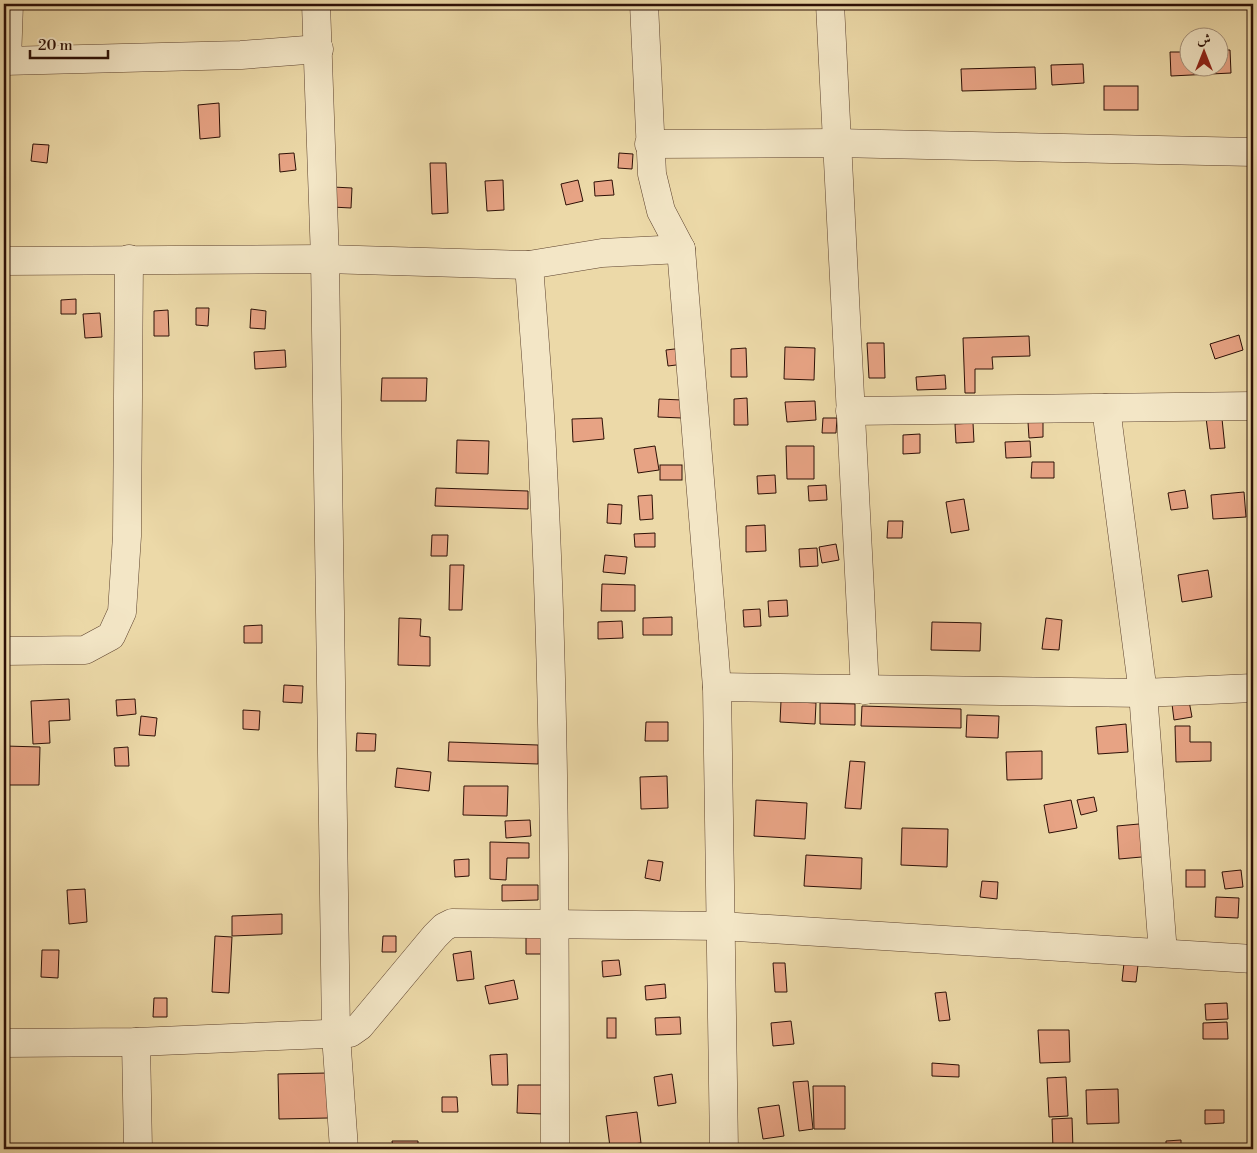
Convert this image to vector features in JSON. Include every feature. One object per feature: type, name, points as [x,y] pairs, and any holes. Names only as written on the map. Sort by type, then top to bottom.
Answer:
[{"type":"street","points":[[9,4],[5,61],[241,56],[319,49]]},
{"type":"street","points":[[316,4],[325,258],[336,1035],[344,1149]]},
{"type":"street","points":[[644,4],[649,144],[655,194],[661,211],[681,249],[718,687],[724,1149]]},
{"type":"street","points":[[830,4],[865,690]]},
{"type":"street","points":[[649,144],[836,143],[1253,152]]},
{"type":"street","points":[[4,261],[325,258],[529,265],[602,253],[681,249]]},
{"type":"street","points":[[4,652],[85,650],[111,636],[122,612],[127,536],[129,259]]},
{"type":"street","points":[[529,265],[544,478],[549,609],[554,925],[554,1149]]},
{"type":"street","points":[[850,411],[1253,406]]},
{"type":"street","points":[[1106,408],[1143,693],[1163,953]]},
{"type":"street","points":[[718,687],[1143,693],[1253,688]]},
{"type":"street","points":[[4,1043],[136,1042],[350,1033],[360,1026],[444,927],[452,923],[721,926],[1253,958]]},
{"type":"street","points":[[136,1042],[138,1149]]},
{"type":"building","points":[[1170,52],[1180,52],[1180,76],[1171,76]]},
{"type":"building","points":[[1083,64],[1084,83],[1052,85],[1051,65]]},
{"type":"building","points":[[1035,67],[1036,89],[962,91],[961,69]]},
{"type":"building","points":[[1104,86],[1138,86],[1138,110],[1104,110]]},
{"type":"building","points":[[219,103],[220,137],[200,139],[198,105]]},
{"type":"building","points":[[33,144],[49,145],[47,163],[31,161]]},
{"type":"building","points":[[294,153],[296,170],[280,172],[279,154]]},
{"type":"building","points":[[619,153],[633,154],[632,169],[618,168]]},
{"type":"building","points":[[430,163],[446,163],[448,213],[432,214]]},
{"type":"building","points":[[503,180],[504,210],[487,211],[485,181]]},
{"type":"building","points":[[578,180],[583,201],[566,205],[561,184]]},
{"type":"building","points":[[612,180],[614,195],[595,196],[594,182]]},
{"type":"building","points":[[333,187],[352,188],[351,208],[332,207]]},
{"type":"building","points":[[76,299],[76,314],[61,314],[61,300]]},
{"type":"building","points":[[196,308],[209,308],[208,326],[196,325]]},
{"type":"building","points":[[251,309],[266,311],[265,329],[250,328]]},
{"type":"building","points":[[168,310],[169,336],[154,336],[154,311]]},
{"type":"building","points":[[100,313],[102,337],[85,338],[83,314]]},
{"type":"building","points":[[1239,335],[1243,350],[1215,359],[1210,344]]},
{"type":"building","points":[[1029,336],[1030,356],[992,357],[993,369],[975,369],[975,393],[965,393],[963,338]]},
{"type":"building","points":[[867,343],[884,343],[885,378],[869,378]]},
{"type":"building","points":[[785,347],[815,348],[814,380],[784,379]]},
{"type":"building","points":[[683,348],[684,364],[668,366],[666,350]]},
{"type":"building","points":[[746,348],[747,377],[731,377],[731,349]]},
{"type":"building","points":[[285,350],[286,367],[255,369],[254,352]]},
{"type":"building","points":[[945,375],[946,389],[917,390],[916,377]]},
{"type":"building","points":[[382,378],[427,378],[426,401],[381,401]]},
{"type":"building","points":[[747,398],[748,425],[734,425],[734,399]]},
{"type":"building","points":[[659,399],[682,400],[682,418],[658,417]]},
{"type":"building","points":[[815,401],[816,420],[787,422],[785,402]]},
{"type":"building","points":[[1221,409],[1225,448],[1210,449],[1205,410]]},
{"type":"building","points":[[602,418],[604,439],[573,442],[572,419]]},
{"type":"building","points":[[823,418],[837,418],[836,433],[822,433]]},
{"type":"building","points":[[1043,421],[1043,437],[1029,438],[1028,422]]},
{"type":"building","points":[[973,423],[974,442],[956,443],[955,424]]},
{"type":"building","points":[[920,434],[920,453],[903,454],[903,435]]},
{"type":"building","points":[[457,440],[489,441],[488,474],[456,473]]},
{"type":"building","points":[[1030,441],[1031,457],[1006,458],[1005,442]]},
{"type":"building","points":[[655,446],[659,470],[638,473],[634,449]]},
{"type":"building","points":[[786,446],[814,446],[814,479],[787,479]]},
{"type":"building","points":[[1032,462],[1054,462],[1054,478],[1031,478]]},
{"type":"building","points":[[660,465],[682,465],[682,480],[660,480]]},
{"type":"building","points":[[775,475],[776,493],[758,494],[757,476]]},
{"type":"building","points":[[826,485],[827,500],[809,501],[808,486]]},
{"type":"building","points":[[436,488],[528,491],[528,509],[435,506]]},
{"type":"building","points":[[1185,490],[1188,508],[1171,510],[1168,493]]},
{"type":"building","points":[[1244,492],[1246,517],[1213,519],[1211,495]]},
{"type":"building","points":[[652,495],[653,519],[640,520],[638,496]]},
{"type":"building","points":[[964,499],[969,530],[951,533],[946,502]]},
{"type":"building","points":[[608,504],[622,505],[621,524],[607,523]]},
{"type":"building","points":[[888,521],[903,521],[902,538],[887,538]]},
{"type":"building","points":[[765,525],[766,551],[746,552],[746,526]]},
{"type":"building","points":[[655,533],[655,547],[635,547],[634,534]]},
{"type":"building","points":[[432,535],[448,535],[447,556],[431,556]]},
{"type":"building","points":[[836,544],[839,560],[822,563],[819,547]]},
{"type":"building","points":[[817,548],[818,566],[800,567],[799,549]]},
{"type":"building","points":[[605,555],[627,557],[625,574],[603,572]]},
{"type":"building","points":[[450,565],[464,565],[462,610],[449,610]]},
{"type":"building","points":[[1208,570],[1212,597],[1182,602],[1178,575]]},
{"type":"building","points":[[602,584],[635,585],[635,611],[601,611]]},
{"type":"building","points":[[787,600],[788,616],[769,617],[768,601]]},
{"type":"building","points":[[760,609],[761,626],[744,627],[743,610]]},
{"type":"building","points":[[672,617],[672,635],[643,635],[643,618]]},
{"type":"building","points":[[399,618],[421,619],[420,636],[430,637],[430,666],[398,665]]},
{"type":"building","points":[[1046,618],[1062,620],[1059,650],[1042,649]]},
{"type":"building","points":[[622,621],[623,638],[598,639],[598,622]]},
{"type":"building","points":[[932,622],[981,623],[980,651],[931,650]]},
{"type":"building","points":[[262,625],[262,643],[244,643],[244,626]]},
{"type":"building","points":[[284,685],[303,686],[302,703],[283,702]]},
{"type":"building","points":[[69,699],[70,720],[49,721],[50,743],[33,744],[31,701]]},
{"type":"building","points":[[135,699],[136,714],[117,716],[116,700]]},
{"type":"building","points":[[781,701],[816,703],[815,724],[780,722]]},
{"type":"building","points":[[1189,701],[1192,717],[1174,720],[1172,704]]},
{"type":"building","points":[[820,703],[855,704],[855,725],[820,724]]},
{"type":"building","points":[[862,706],[961,709],[961,728],[861,726]]},
{"type":"building","points":[[243,710],[260,711],[259,730],[243,729]]},
{"type":"building","points":[[967,715],[999,716],[998,738],[966,737]]},
{"type":"building","points":[[141,716],[157,718],[155,736],[139,735]]},
{"type":"building","points":[[646,722],[668,722],[668,741],[645,741]]},
{"type":"building","points":[[1126,724],[1128,752],[1098,754],[1096,727]]},
{"type":"building","points":[[1175,726],[1190,726],[1190,742],[1211,742],[1211,761],[1176,762]]},
{"type":"building","points":[[357,733],[376,734],[375,751],[356,751]]},
{"type":"building","points":[[449,742],[538,745],[538,764],[448,761]]},
{"type":"building","points":[[5,746],[40,747],[39,785],[4,785]]},
{"type":"building","points":[[128,747],[129,766],[115,766],[114,748]]},
{"type":"building","points":[[1042,751],[1042,779],[1007,780],[1006,752]]},
{"type":"building","points":[[850,761],[865,762],[861,809],[845,808]]},
{"type":"building","points":[[397,768],[431,772],[429,791],[395,787]]},
{"type":"building","points":[[667,776],[668,808],[641,809],[640,777]]},
{"type":"building","points":[[464,786],[508,786],[507,816],[463,815]]},
{"type":"building","points":[[1094,797],[1097,811],[1081,815],[1077,800]]},
{"type":"building","points":[[756,800],[807,803],[805,839],[754,836]]},
{"type":"building","points":[[1071,800],[1077,828],[1049,833],[1044,805]]},
{"type":"building","points":[[530,820],[531,836],[506,838],[505,821]]},
{"type":"building","points":[[1150,823],[1153,856],[1119,859],[1117,826]]},
{"type":"building","points":[[902,828],[948,829],[947,867],[901,865]]},
{"type":"building","points":[[490,842],[529,843],[529,858],[507,858],[506,880],[490,879]]},
{"type":"building","points":[[806,855],[862,858],[861,889],[804,886]]},
{"type":"building","points":[[469,859],[469,876],[455,877],[454,860]]},
{"type":"building","points":[[648,860],[663,862],[660,881],[645,878]]},
{"type":"building","points":[[1186,870],[1205,870],[1205,887],[1186,887]]},
{"type":"building","points":[[1241,870],[1243,887],[1225,889],[1222,872]]},
{"type":"building","points":[[982,881],[998,882],[997,899],[980,897]]},
{"type":"building","points":[[502,885],[538,885],[538,900],[502,901]]},
{"type":"building","points":[[85,889],[87,922],[69,924],[67,890]]},
{"type":"building","points":[[1216,897],[1239,898],[1238,918],[1215,917]]},
{"type":"building","points":[[282,914],[282,934],[232,936],[232,916]]},
{"type":"building","points":[[526,930],[550,931],[549,954],[526,954]]},
{"type":"building","points":[[215,936],[232,937],[229,993],[212,992]]},
{"type":"building","points":[[383,936],[396,936],[396,952],[382,952]]},
{"type":"building","points":[[42,950],[59,950],[58,978],[41,977]]},
{"type":"building","points":[[471,951],[474,979],[457,981],[453,954]]},
{"type":"building","points":[[619,960],[621,975],[603,977],[602,961]]},
{"type":"building","points":[[773,963],[785,963],[787,992],[775,992]]},
{"type":"building","points":[[1124,963],[1138,965],[1136,982],[1122,981]]},
{"type":"building","points":[[514,980],[518,999],[489,1004],[485,986]]},
{"type":"building","points":[[665,984],[666,998],[646,1000],[645,986]]},
{"type":"building","points":[[946,992],[950,1020],[939,1021],[935,993]]},
{"type":"building","points":[[154,998],[167,998],[167,1017],[153,1017]]},
{"type":"building","points":[[1227,1003],[1228,1019],[1206,1020],[1205,1004]]},
{"type":"building","points":[[680,1017],[681,1034],[656,1035],[655,1018]]},
{"type":"building","points":[[607,1018],[616,1018],[616,1038],[607,1038]]},
{"type":"building","points":[[791,1021],[794,1044],[773,1046],[771,1023]]},
{"type":"building","points":[[1227,1022],[1228,1039],[1203,1039],[1203,1023]]},
{"type":"building","points":[[1038,1030],[1069,1030],[1070,1062],[1040,1063]]},
{"type":"building","points":[[507,1054],[508,1085],[492,1085],[490,1055]]},
{"type":"building","points":[[932,1063],[959,1065],[959,1077],[932,1076]]},
{"type":"building","points":[[327,1073],[328,1118],[279,1119],[278,1074]]},
{"type":"building","points":[[672,1074],[676,1103],[658,1106],[654,1077]]},
{"type":"building","points":[[1066,1077],[1068,1116],[1049,1117],[1047,1078]]},
{"type":"building","points":[[808,1081],[813,1129],[799,1131],[793,1082]]},
{"type":"building","points":[[518,1085],[544,1085],[543,1114],[517,1113]]},
{"type":"building","points":[[813,1086],[845,1086],[845,1129],[814,1129]]},
{"type":"building","points":[[1118,1089],[1119,1123],[1087,1124],[1086,1090]]},
{"type":"building","points":[[442,1097],[457,1097],[458,1112],[442,1112]]},
{"type":"building","points":[[779,1105],[784,1136],[763,1139],[758,1108]]},
{"type":"building","points":[[1205,1110],[1224,1110],[1224,1123],[1205,1124]]},
{"type":"building","points":[[637,1112],[641,1143],[610,1147],[606,1116]]},
{"type":"building","points":[[1072,1118],[1073,1149],[1053,1149],[1052,1119]]},
{"type":"building","points":[[1181,1140],[1181,1149],[1166,1149],[1166,1141]]},
{"type":"building","points":[[392,1141],[418,1141],[418,1149],[393,1149]]}]
